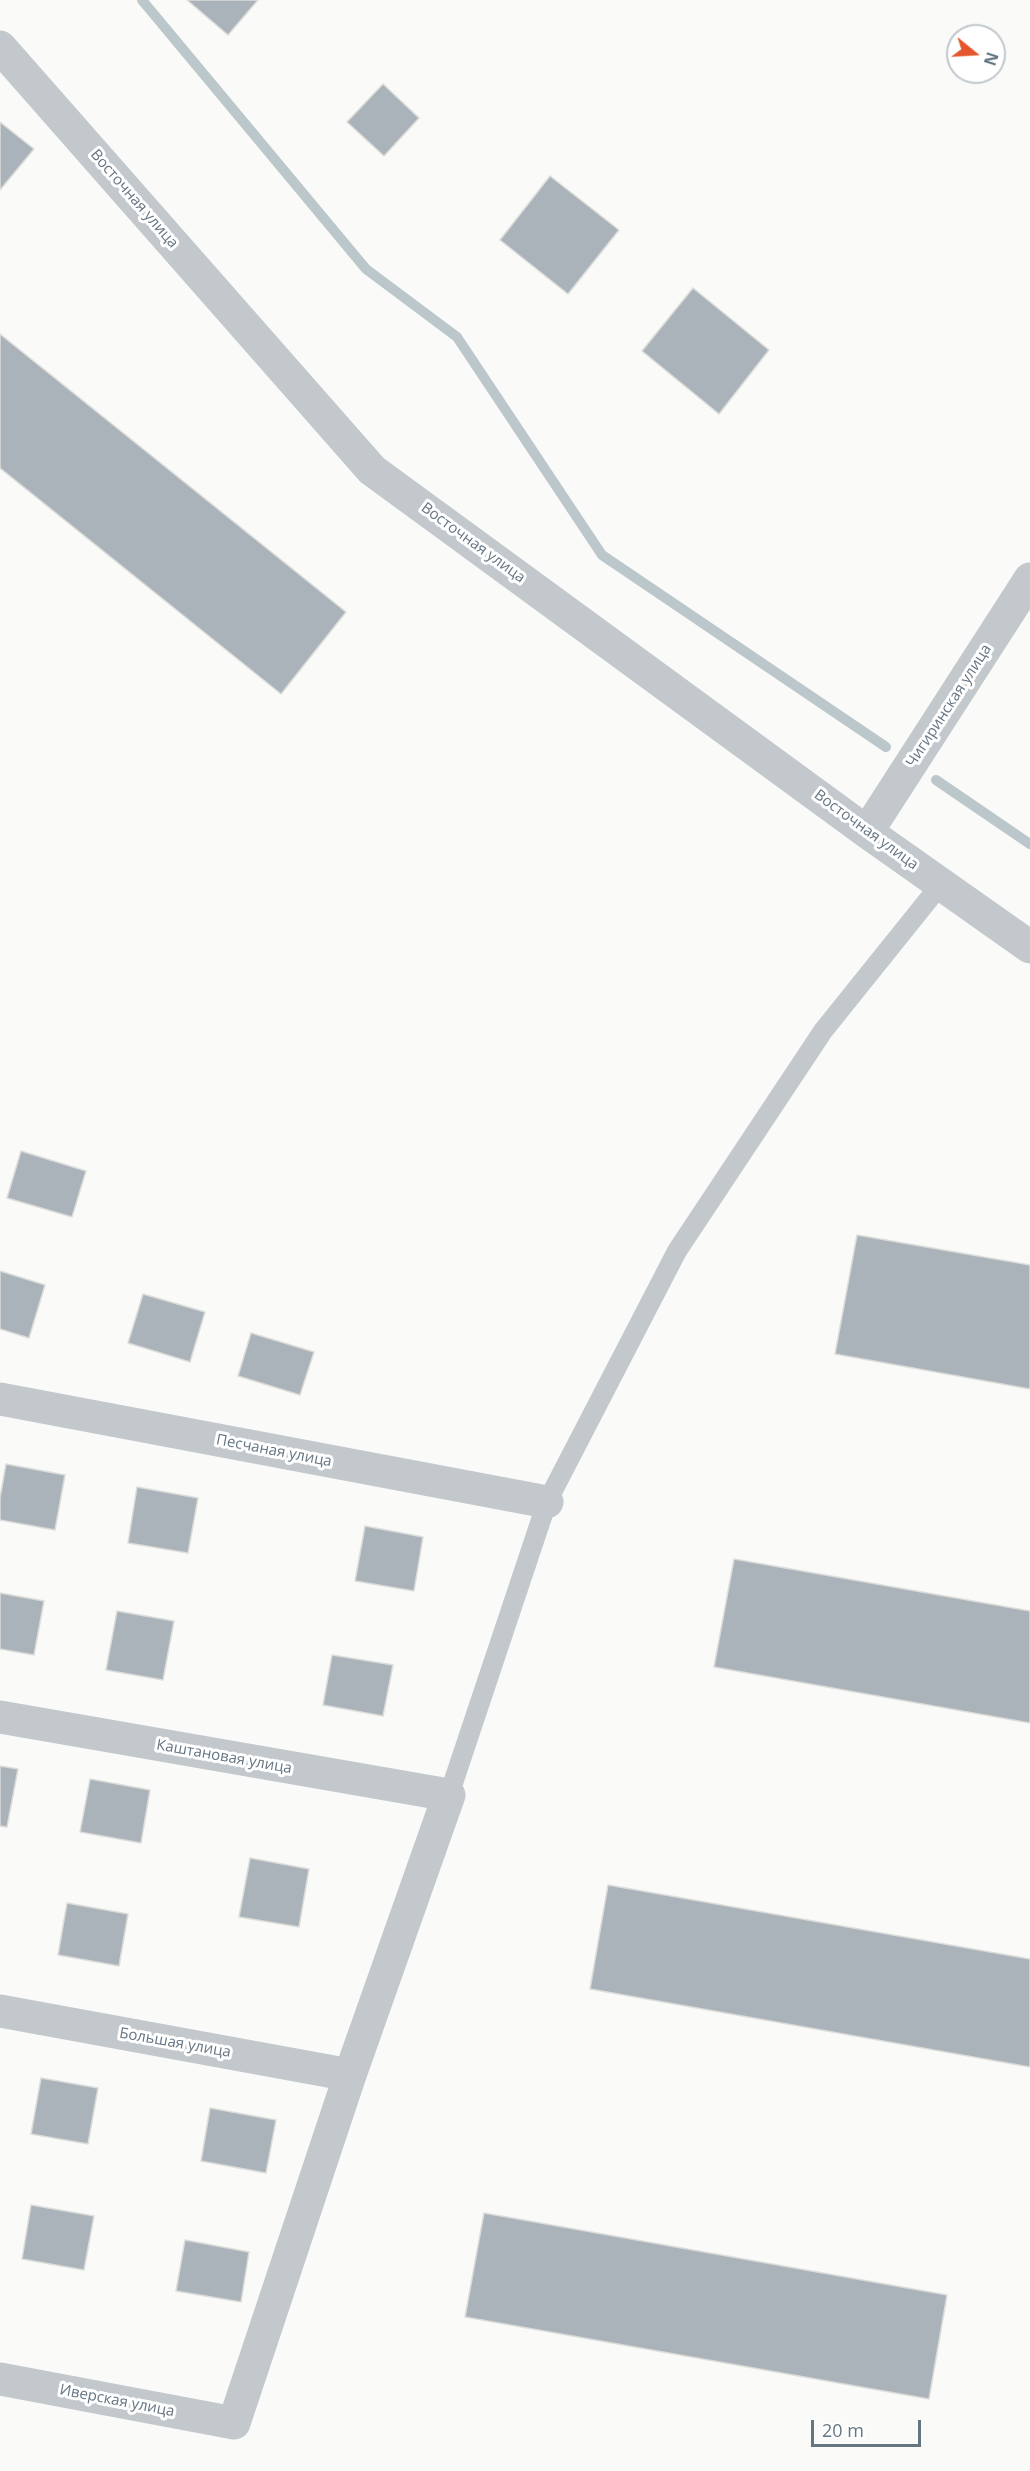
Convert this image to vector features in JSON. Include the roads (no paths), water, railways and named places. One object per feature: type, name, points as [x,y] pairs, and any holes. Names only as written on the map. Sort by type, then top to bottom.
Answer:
[{"type":"street","name":"Восточная улица","points":[[0,47],[372,470],[867,832],[1030,947]]},
{"type":"street","name":"Чигиринская улица","points":[[867,832],[1030,579]]},
{"type":"street","name":"Песчаная улица","points":[[0,1400],[547,1502]]},
{"type":"street","name":"Каштановая улица","points":[[0,1717],[449,1796]]},
{"type":"street","points":[[350,2074],[449,1796]]},
{"type":"street","name":"Большая улица","points":[[0,2011],[350,2074]]},
{"type":"street","name":"Иверская улица","points":[[0,2379],[234,2423],[350,2074]]},
{"type":"lane","points":[[449,1796],[547,1502],[677,1251],[823,1031],[941,884]]},
{"type":"waterway","points":[[142,0],[366,269],[457,337],[602,555],[886,747]]},
{"type":"waterway","points":[[936,780],[1030,844]]}]
